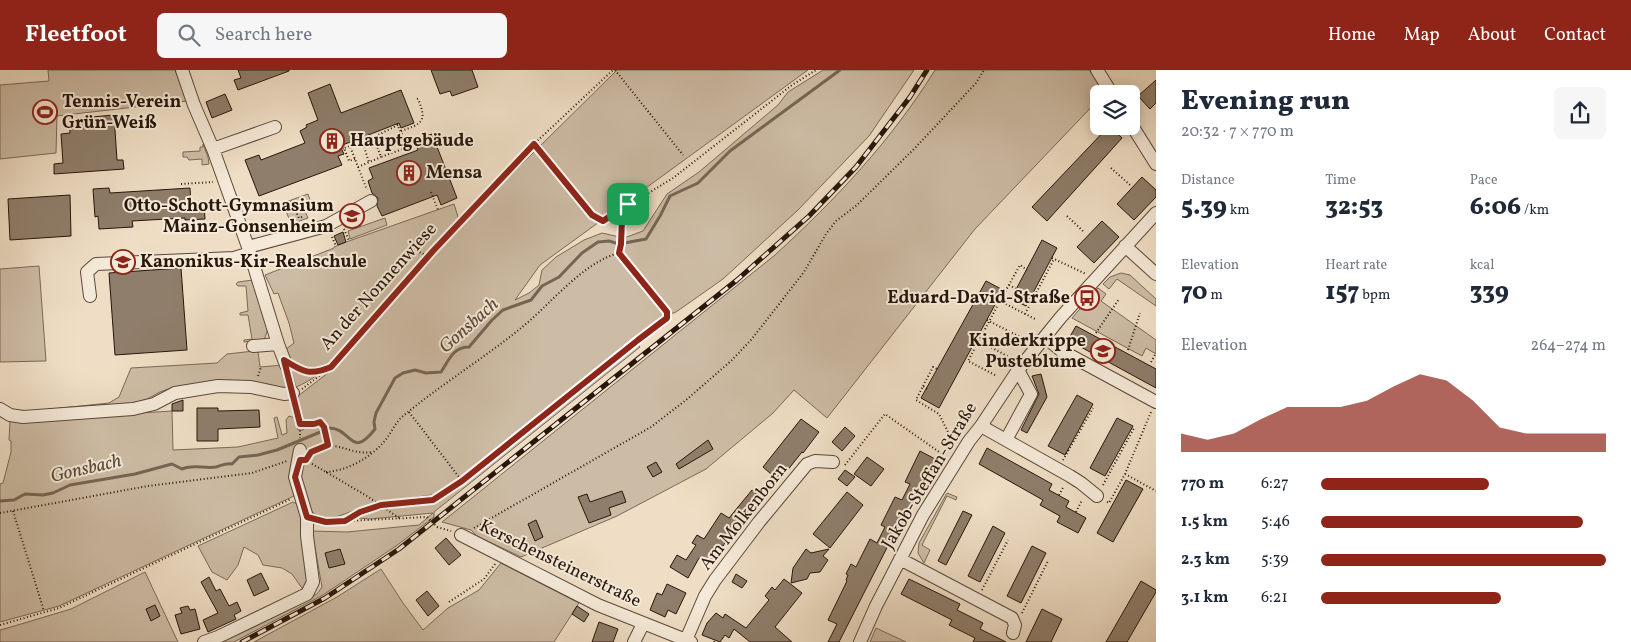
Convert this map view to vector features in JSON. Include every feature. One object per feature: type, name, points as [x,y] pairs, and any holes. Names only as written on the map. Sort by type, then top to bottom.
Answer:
[{"type":"street","points":[[182,70],[249,250],[285,362]]},
{"type":"street","points":[[1097,70],[1106,85]]},
{"type":"street","points":[[213,149],[275,128]]},
{"type":"street","points":[[1138,135],[1156,164]]},
{"type":"street","points":[[90,296],[87,272],[96,264],[234,258],[249,250],[326,226],[371,201]]},
{"type":"street","name":"Jakob-Steffan-Straße","points":[[860,642],[876,606],[923,514],[968,441],[981,426],[1018,370],[1045,336],[1095,278],[1156,213]]},
{"type":"street","points":[[1125,246],[1156,274]]},
{"type":"street","points":[[1045,336],[1062,352],[1156,402]]},
{"type":"street","points":[[253,346],[278,344]]},
{"type":"street","points":[[1006,440],[1031,394],[1018,370]]},
{"type":"street","points":[[0,409],[10,415],[24,418],[133,409],[154,404],[175,393],[218,386],[251,387],[293,394]]},
{"type":"street","points":[[981,426],[1058,469],[1092,492]]},
{"type":"street","points":[[204,642],[307,594],[313,582],[307,536],[307,517],[295,477],[302,456]]},
{"type":"street","name":"Am Molkenborn","points":[[688,641],[715,580],[772,507],[807,464],[815,461],[833,462]]},
{"type":"street","name":"Kerschensteinerstraße","points":[[457,533],[598,605],[688,641]]},
{"type":"street","points":[[900,559],[1012,618],[1015,625],[1013,633]]},
{"type":"street","name":"Kerschensteinerstraße","points":[[634,642],[643,624]]},
{"type":"path","name":"An der Nonnenwiese","points":[[293,394],[331,367],[428,256],[534,144],[614,70]]},
{"type":"path","points":[[614,70],[683,154]]},
{"type":"path","points":[[534,144],[592,215],[603,221],[673,178],[792,85],[816,70]]},
{"type":"path","points":[[307,517],[326,522],[427,517],[437,527],[457,533],[651,427],[731,361],[758,332],[800,278],[823,238],[836,221],[857,205],[931,131],[976,83],[984,70]]},
{"type":"path","points":[[400,131],[416,126],[422,121],[424,113],[418,100],[415,98]]},
{"type":"path","points":[[336,151],[344,146],[362,143],[398,125],[410,153]]},
{"type":"path","points":[[349,142],[371,201]]},
{"type":"path","points":[[362,143],[369,162]]},
{"type":"path","points":[[344,146],[349,161],[355,159]]},
{"type":"path","points":[[364,147],[377,146],[381,158]]},
{"type":"path","points":[[358,167],[408,147]]},
{"type":"path","points":[[1111,168],[1130,185]]},
{"type":"path","points":[[181,184],[224,180]]},
{"type":"path","points":[[431,192],[438,210]]},
{"type":"path","points":[[291,200],[299,218],[302,217]]},
{"type":"path","points":[[294,207],[307,202],[309,207]]},
{"type":"path","points":[[619,253],[622,219],[628,204]]},
{"type":"path","points":[[1067,216],[1084,232]]},
{"type":"path","points":[[345,231],[349,241]]},
{"type":"path","points":[[332,236],[336,246]]},
{"type":"path","points":[[410,248],[428,256]]},
{"type":"path","points":[[345,521],[360,512],[381,505],[433,500],[462,481],[667,318],[667,312],[619,253]]},
{"type":"path","points":[[326,472],[336,472],[374,452],[400,418],[522,328],[587,268],[611,255],[619,253]]},
{"type":"path","points":[[1026,314],[1053,258],[1095,278]]},
{"type":"path","points":[[995,375],[966,360],[998,300],[1020,265],[1027,270]]},
{"type":"path","points":[[1009,285],[1016,289]]},
{"type":"path","points":[[1096,333],[1119,299]]},
{"type":"path","points":[[998,300],[1037,320]]},
{"type":"path","points":[[1128,350],[1140,313]]},
{"type":"path","points":[[988,320],[1022,338]]},
{"type":"path","points":[[977,340],[1009,357]]},
{"type":"path","points":[[1151,362],[1156,353]]},
{"type":"path","points":[[285,362],[301,371],[309,372],[331,367]]},
{"type":"path","points":[[937,369],[933,367],[916,400],[939,414],[951,438]]},
{"type":"path","points":[[923,386],[926,389]]},
{"type":"path","points":[[293,394],[300,430]]},
{"type":"path","points":[[1058,469],[1093,408]]},
{"type":"path","points":[[409,412],[462,481]]},
{"type":"path","points":[[833,462],[845,465],[885,414],[942,454]]},
{"type":"path","points":[[1109,503],[1150,415]]},
{"type":"path","points":[[300,424],[320,422],[324,427],[328,445]]},
{"type":"path","points":[[1076,512],[1092,492],[1134,428]]},
{"type":"path","points":[[0,513],[148,486],[252,474],[328,445],[357,452],[374,452]]},
{"type":"path","points":[[302,456],[399,518]]},
{"type":"path","points":[[1124,474],[1156,491]]},
{"type":"path","points":[[0,625],[59,608],[300,495]]},
{"type":"path","points":[[14,511],[44,612]]},
{"type":"path","points":[[977,599],[1008,540]]},
{"type":"path","points":[[449,602],[484,579],[502,556]]},
{"type":"path","points":[[1012,618],[1020,617],[1048,561]]},
{"type":"shaded area","name":"Tennis-Verein Grün-Weiß","points":[[48,70],[175,70],[187,101],[57,116],[56,153],[0,159],[0,85],[49,81]]},
{"type":"shaded area","points":[[617,70],[808,70],[540,265],[515,300],[539,285],[542,270],[556,257],[584,240],[602,233],[624,238],[643,231],[667,194],[699,172],[778,105],[788,92],[823,70],[914,70],[869,136],[798,210],[723,279],[676,312],[665,316],[448,487],[437,494],[373,504],[336,517],[325,518],[311,511],[298,479],[294,496],[59,606],[0,622],[0,484],[3,483],[11,452],[11,441],[9,440],[10,421],[172,411],[173,450],[238,447],[278,438],[274,418],[277,417],[282,435],[287,433],[286,420],[289,416],[295,418],[298,430],[303,430],[306,425],[299,412],[298,396],[333,369],[451,234]],"holes":[[[305,452],[305,458],[299,476]]]},
{"type":"shaded area","points":[[935,70],[1089,70],[1099,85],[1090,85],[1090,108],[975,229],[827,418],[794,390],[773,413],[706,469],[617,516],[521,557],[477,536],[471,530],[442,522],[775,255],[841,191],[881,145]]},
{"type":"shaded area","points":[[203,144],[209,164],[202,165],[202,159],[189,160],[187,157],[183,157],[183,152],[200,151],[200,147],[203,147]]},
{"type":"shaded area","points":[[308,194],[312,206],[304,209],[308,218],[291,224],[283,203]]},
{"type":"shaded area","points":[[454,204],[459,220],[326,368],[307,382],[296,387],[285,350],[294,343],[289,323],[278,293],[274,294],[265,275],[346,242]]},
{"type":"shaded area","points":[[385,218],[387,225],[350,239],[348,231]]},
{"type":"shaded area","points":[[39,266],[46,361],[0,362],[0,269]]},
{"type":"shaded area","points":[[1121,273],[1130,275],[1156,299],[1156,306],[1117,279],[1109,289],[1103,284],[1110,277]]},
{"type":"shaded area","points":[[253,280],[268,329],[264,340],[244,342],[244,340],[252,339],[248,315],[240,315],[240,313],[248,311],[246,286],[238,286],[236,284]]},
{"type":"shaded area","points":[[1098,288],[1106,294],[1101,301],[1156,340],[1156,354],[1146,348],[1142,356],[1072,318]]},
{"type":"shaded area","points":[[636,342],[640,347],[434,512],[434,517],[396,546],[323,595],[234,642],[221,642],[317,594],[322,587],[312,531],[347,532],[419,525],[433,513],[370,519],[359,518],[364,513],[407,505],[429,504],[461,484]]},
{"type":"shaded area","points":[[258,351],[260,367],[284,365],[290,388],[174,387],[136,405],[42,410],[109,403],[119,397],[131,368],[217,363],[227,354]]},
{"type":"shaded area","points":[[947,493],[957,497],[956,500],[947,496],[922,545],[930,550],[924,563],[918,553],[919,543]]},
{"type":"shaded area","points":[[293,502],[301,506],[310,577],[304,591],[292,574],[282,568],[263,565],[258,555],[244,547],[238,565],[227,580],[212,572],[198,546]]},
{"type":"shaded area","points":[[501,563],[579,603],[554,642],[254,642],[337,597],[381,569],[423,630],[448,608],[479,590]]},
{"type":"shaded area","points":[[145,572],[178,642],[0,642],[0,630],[71,609]]},
{"type":"shaded area","points":[[876,628],[906,642],[870,642]]},
{"type":"building","points":[[238,70],[289,71],[238,90],[234,80],[241,78]]},
{"type":"building","points":[[431,70],[472,70],[478,87],[452,96],[450,91],[440,94]]},
{"type":"building","points":[[1156,80],[1156,103],[1150,109],[1140,98],[1140,94]]},
{"type":"building","name":"Hauptgebäude","points":[[330,84],[341,113],[401,90],[414,123],[401,128],[399,123],[340,146],[344,154],[338,156],[342,165],[259,196],[245,160],[259,155],[261,160],[305,143],[300,131],[307,127],[306,125],[318,120],[308,93]]},
{"type":"building","points":[[225,94],[232,110],[212,118],[206,102]]},
{"type":"building","points":[[114,115],[117,160],[123,160],[124,169],[54,174],[54,164],[63,163],[61,134],[70,133],[69,119]]},
{"type":"building","name":"Mensa","points":[[432,134],[457,198],[441,205],[437,195],[382,216],[377,206],[378,198],[372,193],[368,181],[373,178],[369,168],[418,150],[414,140]]},
{"type":"building","points":[[1100,135],[1119,135],[1122,138],[1047,221],[1032,207]]},
{"type":"building","points":[[1142,177],[1156,190],[1156,197],[1134,220],[1117,204]]},
{"type":"building","points":[[109,188],[110,193],[190,188],[191,206],[204,205],[205,219],[185,220],[185,218],[132,221],[133,227],[99,229],[98,216],[95,217],[93,189]]},
{"type":"building","points":[[70,195],[71,236],[10,240],[8,199]]},
{"type":"building","points":[[1102,221],[1119,237],[1094,263],[1077,247]]},
{"type":"building","points":[[343,232],[346,242],[338,245],[334,236]]},
{"type":"building","points":[[1042,240],[1057,248],[1026,306],[1011,299]]},
{"type":"building","points":[[181,268],[187,350],[115,355],[109,273]]},
{"type":"building","points":[[986,281],[1003,290],[939,408],[921,398]]},
{"type":"building","points":[[1076,326],[1156,369],[1156,388],[1068,340]]},
{"type":"building","points":[[1041,374],[1047,397],[1027,433],[1021,430],[1039,394],[1032,376]]},
{"type":"building","points":[[1077,395],[1093,404],[1065,455],[1048,446]]},
{"type":"building","points":[[183,400],[183,411],[172,411],[172,404]]},
{"type":"building","points":[[197,408],[218,408],[218,411],[259,410],[260,427],[218,429],[218,441],[197,441]]},
{"type":"building","points":[[1117,418],[1133,426],[1105,476],[1090,468]]},
{"type":"building","points":[[801,419],[819,432],[779,481],[763,467]]},
{"type":"building","points":[[845,427],[855,436],[842,451],[832,442]]},
{"type":"building","points":[[708,440],[713,449],[679,469],[676,464]]},
{"type":"building","points":[[987,448],[1052,484],[1049,490],[1069,501],[1066,507],[1086,518],[1078,533],[1057,522],[1060,516],[1040,505],[1043,500],[979,464]]},
{"type":"building","points":[[920,451],[935,459],[898,534],[895,532],[839,642],[828,642],[837,624],[828,620],[847,581],[848,575],[846,574],[851,564],[856,567],[870,539],[877,543],[885,527],[881,525],[895,497],[902,500],[910,484],[905,482]]},
{"type":"building","points":[[867,457],[884,469],[871,486],[854,474]]},
{"type":"building","points":[[656,462],[662,472],[653,477],[647,467]]},
{"type":"building","points":[[845,470],[855,477],[847,486],[838,479]]},
{"type":"building","points":[[1126,480],[1143,489],[1113,542],[1097,533]]},
{"type":"building","points":[[752,490],[762,499],[746,517],[743,514],[709,564],[699,558],[688,578],[670,567],[677,555],[686,560],[696,545],[692,543],[697,535],[704,539],[721,513],[729,518]]},
{"type":"building","points":[[622,491],[626,502],[609,508],[611,515],[589,523],[578,497],[587,494],[590,502]]},
{"type":"building","points":[[847,492],[863,505],[830,548],[813,534]]},
{"type":"building","points":[[963,511],[972,515],[946,565],[938,561]]},
{"type":"building","points":[[536,520],[543,537],[535,541],[528,524]]},
{"type":"building","points":[[993,526],[1005,533],[980,582],[968,576]]},
{"type":"building","points":[[446,538],[461,555],[449,565],[435,548]]},
{"type":"building","points":[[1032,546],[1046,553],[1021,603],[1007,596]]},
{"type":"building","points":[[340,549],[345,564],[329,568],[325,553]]},
{"type":"building","points":[[806,549],[811,553],[829,549],[823,556],[828,560],[820,572],[810,573],[807,579],[791,583],[793,568]]},
{"type":"building","points":[[261,573],[269,589],[254,596],[247,580]]},
{"type":"building","points":[[736,574],[747,581],[742,588],[732,582]]},
{"type":"building","points":[[209,577],[216,591],[220,589],[229,606],[237,602],[241,611],[234,615],[236,619],[208,632],[203,620],[218,613],[201,582]]},
{"type":"building","points":[[784,579],[802,593],[775,627],[792,642],[750,642],[734,629],[729,638],[725,635],[720,642],[702,635],[707,623],[716,613],[723,618],[725,614],[746,628],[769,600],[765,596],[772,587],[775,590]]},
{"type":"building","points":[[909,579],[960,604],[957,610],[983,623],[980,629],[1006,642],[973,642],[975,638],[949,625],[952,620],[901,594]]},
{"type":"building","points":[[1141,581],[1156,590],[1156,592],[1127,642],[1106,642]]},
{"type":"building","points":[[667,584],[686,593],[676,614],[668,610],[665,617],[650,610],[657,593],[662,595]]},
{"type":"building","points":[[427,591],[439,606],[428,616],[416,600]]},
{"type":"building","points":[[155,605],[160,616],[151,621],[146,609]]},
{"type":"building","points":[[188,606],[190,610],[195,609],[200,629],[181,634],[175,615],[182,613],[180,608]]},
{"type":"building","points":[[577,606],[589,614],[584,622],[572,614]]},
{"type":"building","points":[[1042,609],[1062,619],[1051,642],[1026,642]]},
{"type":"building","points":[[599,622],[618,629],[613,642],[592,642]]},
{"type":"waterway","name":"Gonsbach","points":[[0,501],[14,500],[25,494],[43,495],[53,493],[70,485],[135,474],[172,464],[182,469],[232,464],[239,457],[277,450],[330,428],[343,433],[356,443],[361,442],[375,429],[376,413],[395,378],[403,373],[415,370],[426,373],[441,372],[455,352],[469,347],[503,310],[531,300],[542,286],[559,277],[582,253],[598,242],[609,241],[619,244],[646,239],[670,196],[698,183],[730,151],[840,70]]},
{"type":"railway","points":[[242,642],[325,598],[399,549],[737,280],[809,216],[856,167],[910,97],[927,70]]},
{"type":"place","name":"Tennis-Verein Grün-Weiß","points":[[45,112]]},
{"type":"place","name":"Hauptgebäude","points":[[332,141]]},
{"type":"place","name":"Mensa","points":[[409,173]]},
{"type":"place","name":"Otto-Schott-Gymnasium Mainz-Gonsenheim","points":[[352,216]]},
{"type":"place","name":"Kanonikus-Kir-Realschule","points":[[123,262]]},
{"type":"place","name":"Eduard-David-Straße","points":[[1087,298]]},
{"type":"place","name":"Kinderkrippe Pusteblume","points":[[1103,351]]},
{"type":"route","points":[[534,144],[592,215],[603,221],[628,204],[622,219],[619,253],[667,312],[667,318],[462,481],[433,500],[381,505],[360,512],[345,521],[326,522],[307,517],[295,474],[300,460],[306,460],[311,452],[328,445],[324,427],[320,422],[300,424],[284,360],[301,371],[315,372],[331,367],[433,251],[534,144]]}]
